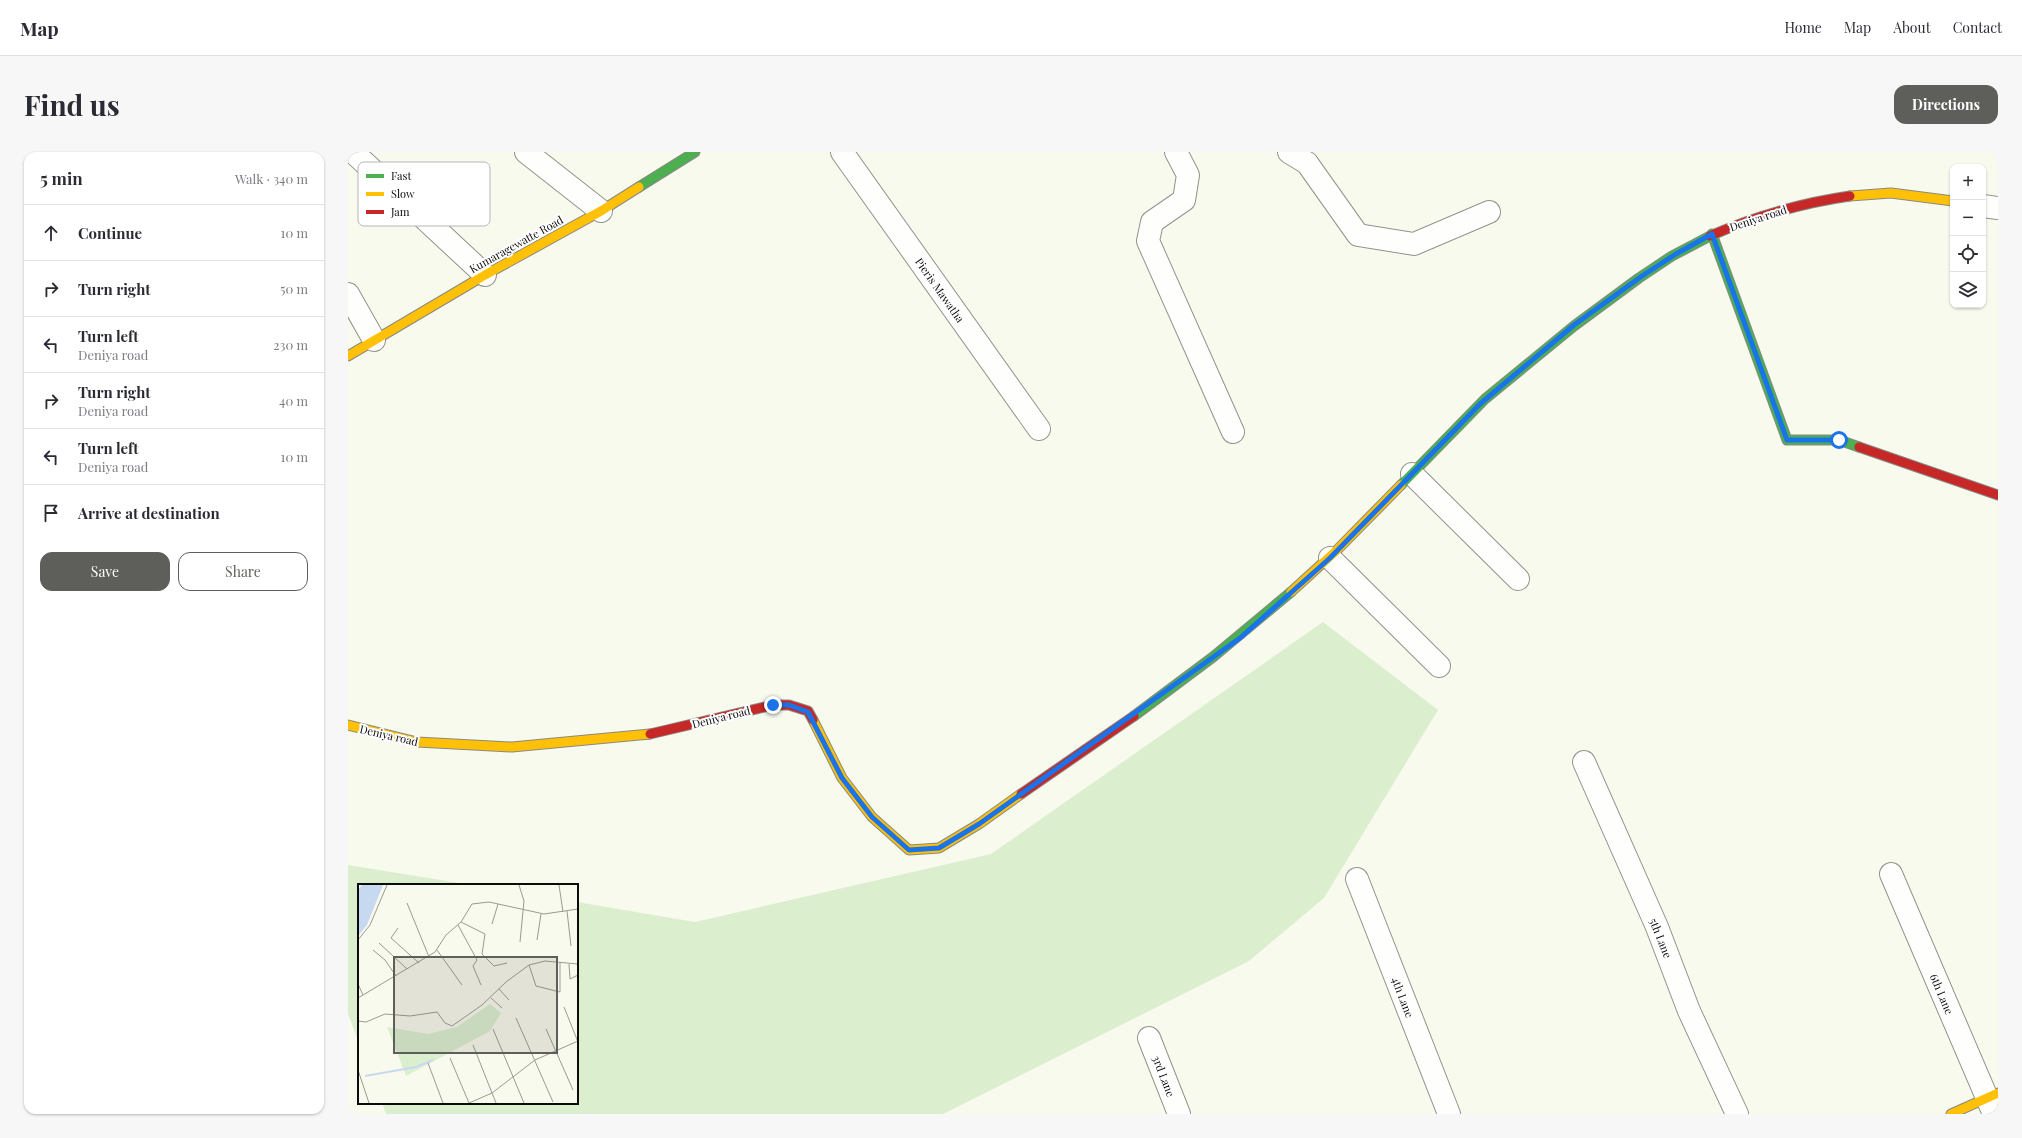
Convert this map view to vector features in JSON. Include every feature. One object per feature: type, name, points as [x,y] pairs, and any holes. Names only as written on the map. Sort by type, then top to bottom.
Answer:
[{"type":"street","points":[[353,152],[364,162]]},
{"type":"street","points":[[526,152],[601,211]]},
{"type":"street","name":"Kumaragewatte Road","points":[[348,356],[485,275],[601,211],[694,152]]},
{"type":"street","name":"Pieris Mawatha","points":[[842,152],[1039,429]]},
{"type":"street","points":[[1176,152],[1188,175],[1184,200],[1152,222],[1148,241],[1233,432]]},
{"type":"street","points":[[1289,152],[1307,163],[1358,235],[1414,244],[1489,212]]},
{"type":"street","name":"Deniya road","points":[[348,725],[417,742],[512,747],[654,734],[773,705],[789,705],[808,712],[842,778],[872,817],[909,850],[939,848],[979,824],[1240,638],[1330,558],[1480,404],[1574,325],[1642,276],[1676,254],[1712,234],[1769,213],[1806,203],[1882,193],[1950,201]]},
{"type":"street","points":[[1986,206],[1998,208]]},
{"type":"street","points":[[432,226],[485,275]]},
{"type":"street","points":[[1712,234],[1787,440],[1839,440],[1998,495]]},
{"type":"street","points":[[348,294],[374,340]]},
{"type":"street","points":[[1412,474],[1518,579]]},
{"type":"street","points":[[1330,558],[1439,666]]},
{"type":"street","name":"5th Lane","points":[[1584,762],[1658,927],[1689,1011],[1737,1114]]},
{"type":"street","name":"6th Lane","points":[[1891,874],[1993,1102]]},
{"type":"street","name":"4th Lane","points":[[1357,879],[1449,1114]]},
{"type":"street","name":"3rd Lane","points":[[1149,1038],[1179,1114]]},
{"type":"street","points":[[1951,1114],[1993,1102]]},
{"type":"green space","points":[[1323,622],[1438,710],[1324,898],[1249,961],[943,1114],[386,1114],[382,1104],[578,1104],[578,902],[695,922],[991,854]]},
{"type":"green space","points":[[348,865],[466,884],[358,884],[358,1040],[348,1014]]},
{"type":"traffic: fast","points":[[639,187],[695,152]]},
{"type":"traffic: fast","points":[[1712,234],[1787,440],[1839,440],[1859,447]]},
{"type":"traffic: fast","points":[[1401,485],[1485,399],[1574,326],[1639,278],[1672,256],[1710,236]]},
{"type":"traffic: fast","points":[[1134,716],[1213,657],[1291,592]]},
{"type":"traffic: slow","points":[[348,356],[485,275],[601,211],[639,187]]},
{"type":"traffic: slow","points":[[1850,196],[1891,193],[1950,201]]},
{"type":"traffic: slow","points":[[1291,592],[1337,550],[1401,485]]},
{"type":"traffic: slow","points":[[813,720],[842,778],[872,817],[909,850],[939,848],[979,824],[1021,794]]},
{"type":"traffic: slow","points":[[348,725],[417,742],[512,747],[650,734]]},
{"type":"traffic: slow","points":[[1951,1114],[1998,1093]]},
{"type":"traffic: jam","points":[[1710,236],[1744,222],[1796,206],[1850,196]]},
{"type":"traffic: jam","points":[[1859,447],[1998,495]]},
{"type":"traffic: jam","points":[[650,734],[773,705],[789,705],[808,711],[813,720]]},
{"type":"traffic: jam","points":[[1021,794],[1134,716]]},
{"type":"route","points":[[773,705],[789,705],[808,712],[842,778],[872,817],[909,850],[939,848],[979,824],[1240,638],[1330,558],[1480,404],[1574,325],[1642,276],[1676,254],[1712,234],[1787,440],[1839,440]]}]
